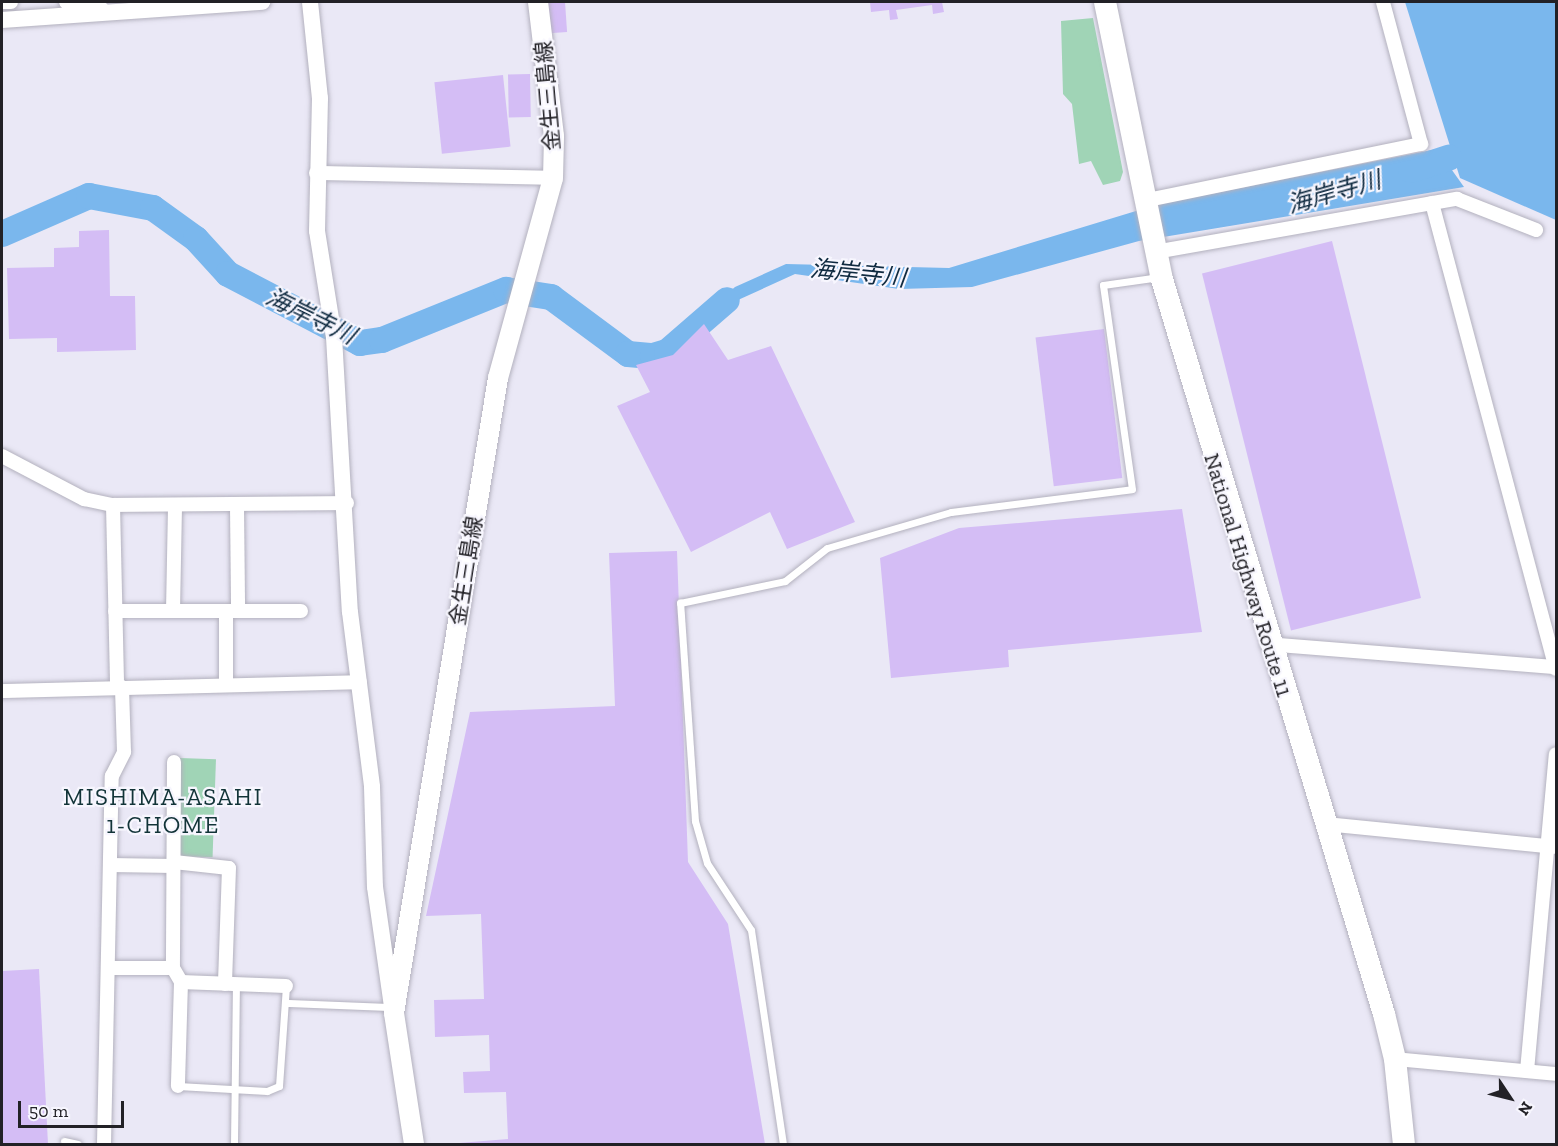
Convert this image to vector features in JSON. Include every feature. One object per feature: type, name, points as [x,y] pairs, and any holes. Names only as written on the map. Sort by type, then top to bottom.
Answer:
[{"type":"highway","name":"National Highway Route 11","points":[[1105,2],[1153,246],[1268,644],[1395,1059],[1404,1144]]},
{"type":"main road","name":"金生三島線","points":[[414,1144],[393,1010],[498,378],[553,178],[554,136],[538,2]]},
{"type":"street","points":[[2,2],[11,2]]},
{"type":"street","points":[[66,2],[114,12]]},
{"type":"street","points":[[3,20],[262,2]]},
{"type":"street","points":[[310,2],[320,98],[316,173],[317,231],[333,328],[346,503],[350,612],[372,787],[375,887],[393,1010]]},
{"type":"street","points":[[1144,205],[1421,144],[1383,2]]},
{"type":"street","points":[[316,173],[553,178]]},
{"type":"street","points":[[1153,246],[1457,199],[1536,230]]},
{"type":"street","points":[[1268,644],[1556,668],[1432,203]]},
{"type":"street","points":[[2,456],[84,499],[113,505],[175,508],[346,503]]},
{"type":"street","points":[[104,1144],[112,776],[124,752],[115,611],[113,505]]},
{"type":"street","points":[[226,685],[237,506]]},
{"type":"street","points":[[173,611],[175,508]]},
{"type":"street","points":[[115,611],[301,611]]},
{"type":"street","points":[[2,691],[360,682]]},
{"type":"street","points":[[1527,1071],[1552,847],[1557,754]]},
{"type":"street","points":[[174,762],[173,968],[181,982],[178,1086]]},
{"type":"street","points":[[1324,824],[1552,847]]},
{"type":"street","points":[[110,865],[174,864],[229,868],[230,984]]},
{"type":"street","points":[[108,968],[173,968]]},
{"type":"street","points":[[181,982],[286,986]]},
{"type":"street","points":[[1395,1059],[1557,1074]]},
{"type":"lane","points":[[783,1144],[751,930],[707,863],[695,821],[680,603],[785,581],[827,548],[951,512],[1132,489],[1103,285],[1161,276]]},
{"type":"lane","points":[[230,984],[234,1144]]},
{"type":"lane","points":[[178,1086],[233,1090],[279,1086],[286,986]]},
{"type":"lane","points":[[286,1003],[393,1010]]},
{"type":"lane","points":[[64,1141],[78,1144]]},
{"type":"green space","points":[[1093,18],[1123,172],[1120,181],[1103,185],[1091,161],[1079,164],[1072,104],[1063,94],[1061,21]]},
{"type":"green space","points":[[180,758],[216,759],[213,857],[177,856]]},
{"type":"water","points":[[1405,2],[1556,2],[1556,220],[1460,178]]},
{"type":"water","points":[[1437,149],[1464,187],[1139,241],[972,287],[899,289],[795,274],[738,300],[709,327],[699,318],[735,287],[786,264],[949,268],[1159,204]]},
{"type":"building","points":[[565,2],[567,32],[549,33],[547,3]]},
{"type":"building","points":[[870,2],[942,2],[944,12],[933,14],[932,5],[896,10],[898,19],[890,20],[889,10],[871,12]]},
{"type":"building","points":[[508,74],[530,74],[531,117],[509,117]]},
{"type":"building","points":[[503,75],[511,147],[442,154],[434,82]]},
{"type":"building","points":[[109,230],[110,296],[135,296],[136,350],[57,352],[57,338],[9,339],[7,268],[54,267],[54,248],[79,247],[79,231]]},
{"type":"building","points":[[1332,241],[1421,598],[1291,630],[1202,273]]},
{"type":"building","points":[[704,324],[728,360],[771,346],[855,522],[787,549],[770,512],[691,552],[617,406],[650,392],[636,365],[673,355]]},
{"type":"building","points":[[1104,329],[1122,478],[1054,486],[1036,337]]},
{"type":"building","points":[[1182,509],[1202,632],[1008,650],[1009,667],[891,678],[880,558],[959,528]]},
{"type":"building","points":[[677,551],[688,862],[728,924],[765,1144],[447,1144],[508,1139],[506,1092],[464,1093],[463,1072],[490,1071],[489,1035],[435,1037],[434,1000],[484,999],[481,914],[426,916],[470,712],[615,706],[609,553]]},
{"type":"building","points":[[39,969],[48,1144],[2,1144],[2,971]]},
{"type":"waterway","name":"海岸寺川","points":[[1411,170],[1449,158]]},
{"type":"waterway","name":"海岸寺川","points":[[2,234],[89,196],[153,208],[196,239],[228,274],[360,343],[382,340],[506,290],[551,297],[628,354],[653,356],[667,352],[727,300]]},
{"type":"district","name":"MISHIMA-ASAHI 1-CHOME","points":[[163,811]]}]
